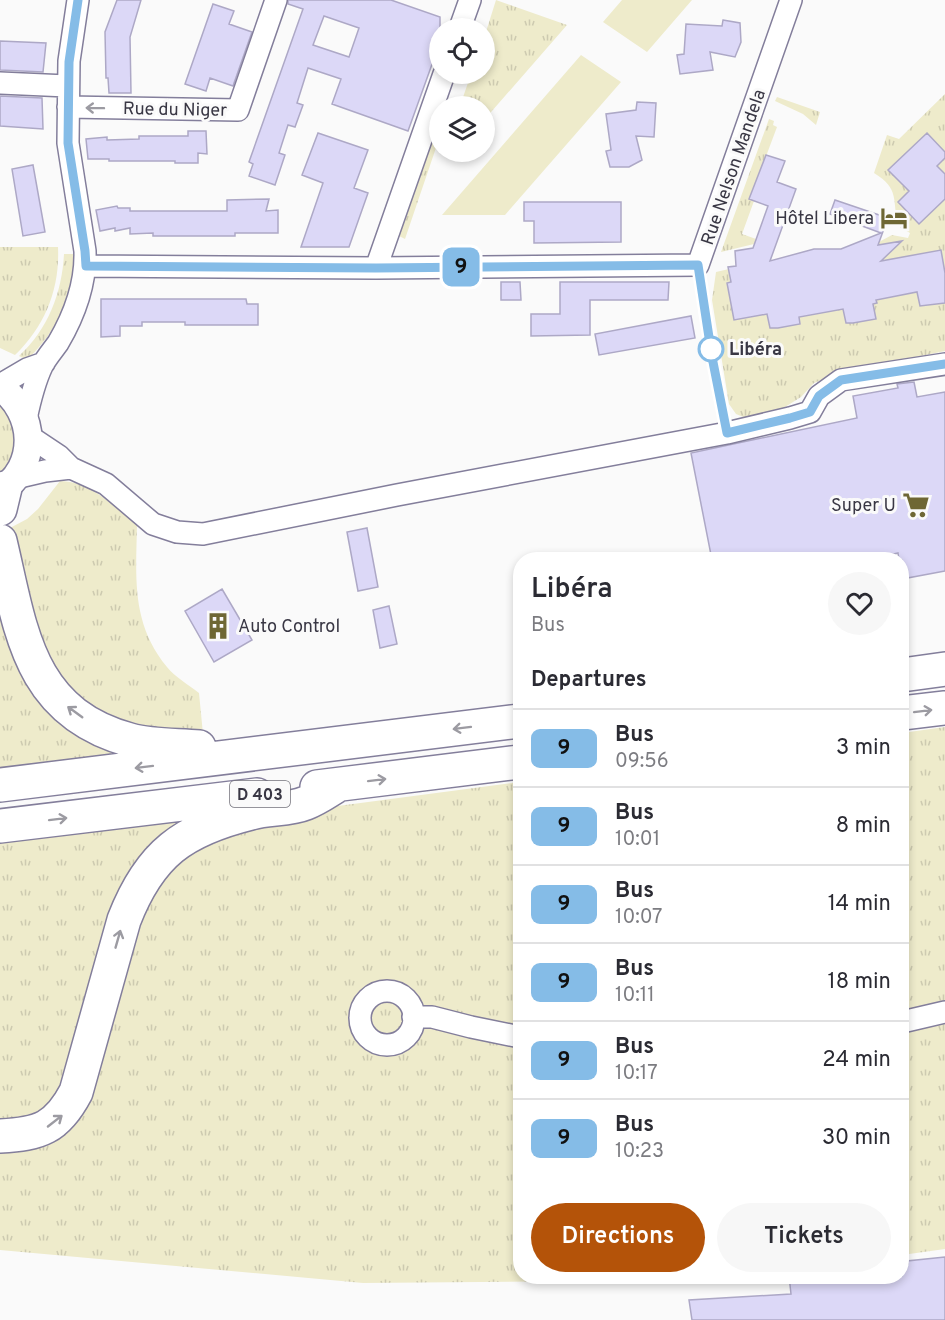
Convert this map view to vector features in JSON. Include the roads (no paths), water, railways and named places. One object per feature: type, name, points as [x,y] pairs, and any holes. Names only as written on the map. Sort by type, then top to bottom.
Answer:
[{"type":"main road","points":[[0,541],[27,650],[43,680],[66,706],[99,728],[132,741],[273,752]]},
{"type":"main road","points":[[909,674],[945,669]]},
{"type":"main road","points":[[909,712],[945,708]]},
{"type":"main road","name":"D 403","points":[[0,785],[513,722]]},
{"type":"main road","name":"D 403","points":[[0,826],[513,763]]},
{"type":"main road","points":[[0,1136],[29,1133],[47,1127],[60,1119],[69,1107],[76,1092],[124,920],[132,899],[156,861],[187,836],[204,827],[253,812],[305,804],[338,785]]},
{"type":"street","points":[[5,491],[26,458],[32,389],[44,363],[68,324],[81,292],[86,266],[68,143],[67,86],[71,37],[78,0]]},
{"type":"street","name":"Rue du Niger","points":[[68,107],[238,110],[276,0]]},
{"type":"street","points":[[463,18],[469,0]]},
{"type":"street","name":"Rue Nelson Mandela","points":[[86,266],[376,268],[698,265],[791,0]]},
{"type":"street","points":[[0,83],[67,86]]},
{"type":"street","points":[[376,268],[440,84]]},
{"type":"street","points":[[44,363],[27,369],[0,386],[15,400],[27,428],[71,468],[106,484],[153,524],[177,532],[203,534],[717,435],[810,412],[819,396],[841,380],[945,364]]},
{"type":"street","points":[[5,491],[45,471],[71,468]]},
{"type":"street","points":[[909,1020],[945,1012]]},
{"type":"street","points":[[414,1017],[432,1017],[471,1028],[513,1036]]},
{"type":"place","name":"Hôtel Libera","points":[[894,218]]},
{"type":"place","name":"Libéra","points":[[711,349]]},
{"type":"place","name":"Super U","points":[[916,505]]},
{"type":"place","name":"Auto Control","points":[[218,626]]}]
